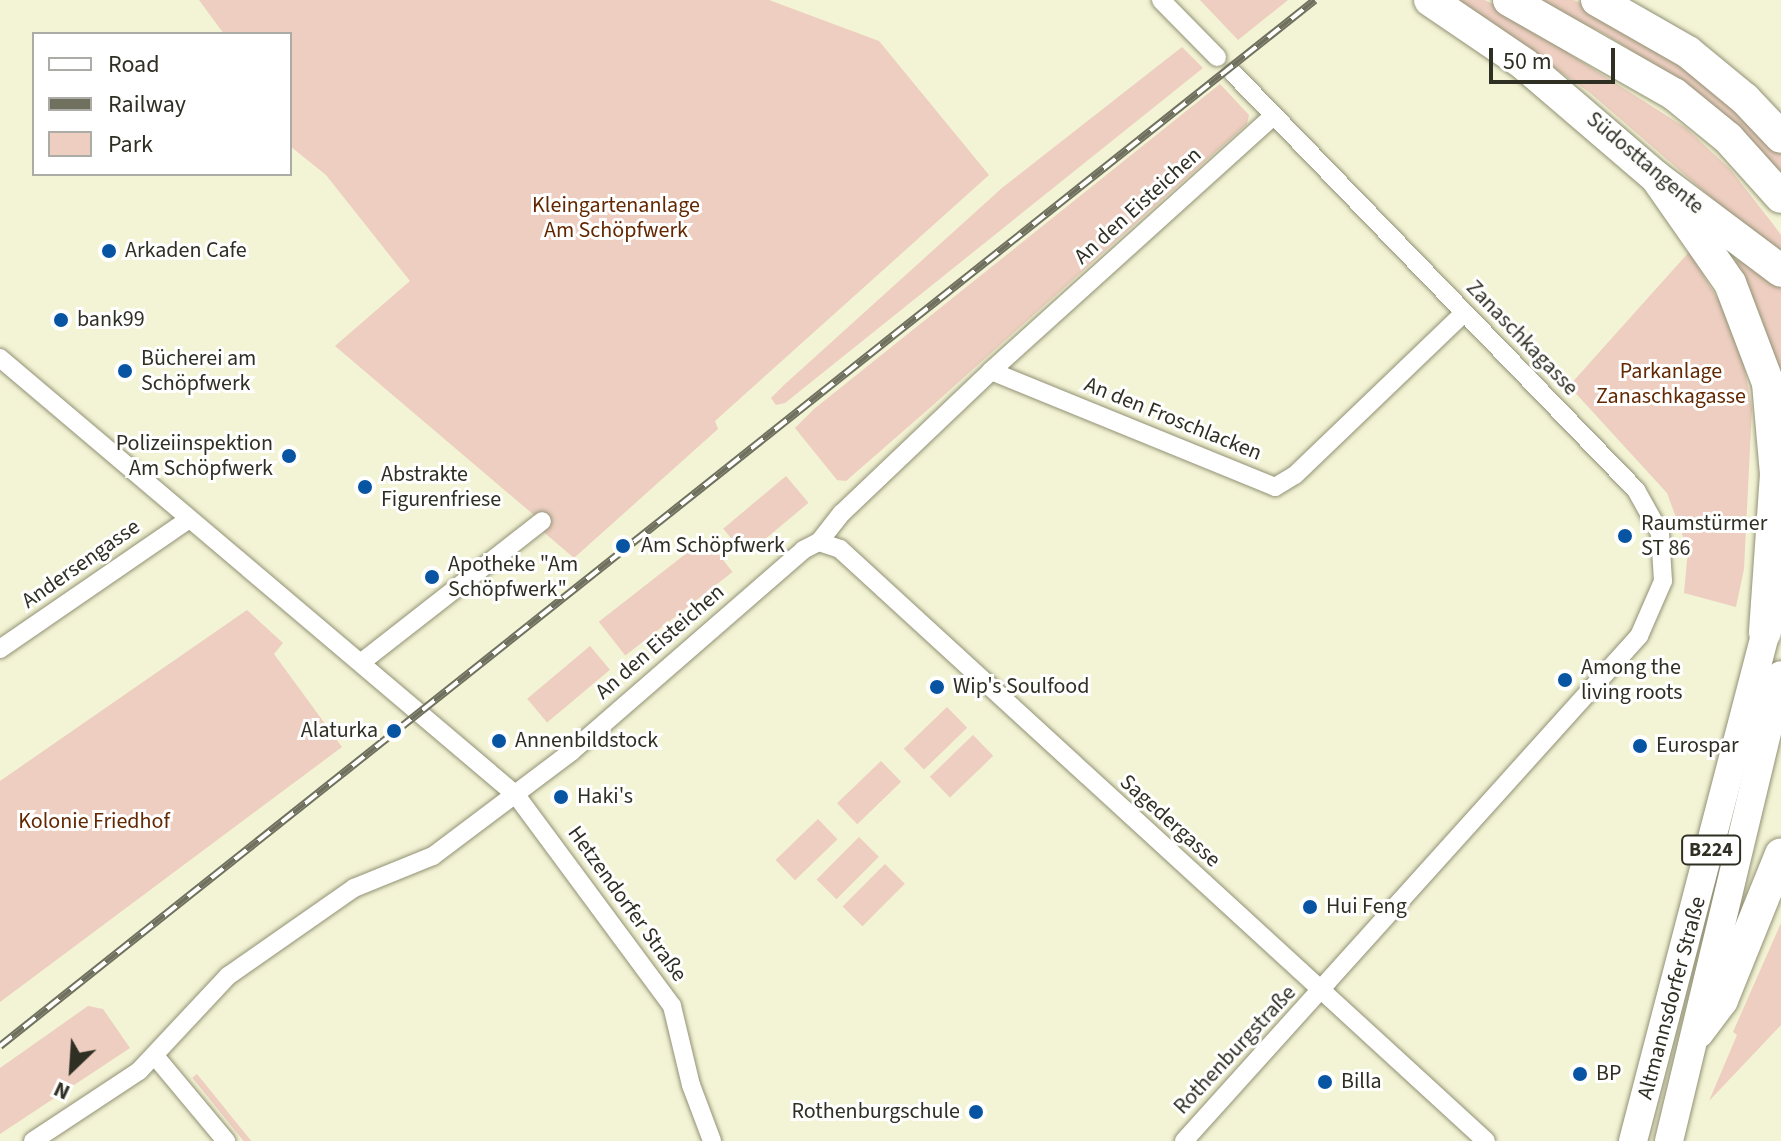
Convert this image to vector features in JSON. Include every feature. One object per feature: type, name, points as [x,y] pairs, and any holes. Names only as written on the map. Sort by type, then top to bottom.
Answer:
[{"type":"highway","name":"Südosttangente","points":[[1430,0],[1536,73],[1656,177],[1781,271]]},
{"type":"highway","points":[[1509,0],[1674,94],[1728,138],[1781,197]]},
{"type":"highway","points":[[1597,0],[1688,52],[1745,99],[1781,137]]},
{"type":"highway","points":[[1656,177],[1730,283],[1768,383],[1776,474],[1765,633]]},
{"type":"highway","points":[[1698,1032],[1722,1000],[1781,854]]},
{"type":"main road","name":"Altmannsdorfer Straße","points":[[1633,1141],[1781,576]]},
{"type":"main road","name":"Altmannsdorfer Straße","points":[[1669,1141],[1698,1032],[1702,994],[1781,675]]},
{"type":"street","points":[[1161,0],[1217,57]]},
{"type":"street","name":"Zanaschkagasse","points":[[1233,73],[1636,490],[1660,533],[1663,581],[1639,636],[1321,991]]},
{"type":"street","name":"An den Eisteichen","points":[[33,1141],[128,1079],[155,1056],[228,976],[342,895],[418,865],[516,795],[803,550],[819,542],[842,513],[991,371],[1273,116]]},
{"type":"street","name":"An den Froschlacken","points":[[991,371],[1275,487],[1295,475],[1464,313]]},
{"type":"street","points":[[0,358],[189,519],[363,661],[516,795]]},
{"type":"street","name":"Andersengasse","points":[[0,649],[189,519]]},
{"type":"street","points":[[363,661],[542,521]]},
{"type":"street","name":"Sagedergasse","points":[[819,542],[840,549],[1486,1141]]},
{"type":"street","name":"Hetzendorfer Straße","points":[[516,795],[672,1006],[711,1140]]},
{"type":"street","name":"Rothenburgstraße","points":[[1184,1141],[1321,991]]},
{"type":"street","points":[[155,1056],[226,1141]]},
{"type":"green space","name":"Kleingartenanlage Am Schöpfwerk","points":[[199,0],[769,0],[879,41],[989,175],[715,421],[718,429],[574,558],[540,529],[541,521],[335,346],[410,281],[326,175],[292,148],[292,32],[223,32]]},
{"type":"green space","points":[[1200,0],[1288,0],[1238,40]]},
{"type":"green space","points":[[1457,0],[1485,0],[1572,46],[1568,53],[1686,128],[1730,169],[1773,224],[1781,235],[1781,258],[1589,92]]},
{"type":"green space","points":[[1534,0],[1574,0],[1646,35],[1781,150],[1781,174],[1680,81],[1603,33]]},
{"type":"green space","points":[[1182,47],[1203,68],[785,403],[776,405],[771,398],[784,385],[1002,188]]},
{"type":"green space","points":[[1220,84],[1249,115],[1247,124],[846,481],[837,480],[795,428],[814,409]]},
{"type":"green space","name":"Parkanlage Zanaschkagasse","points":[[1689,252],[1721,304],[1742,355],[1752,408],[1744,569],[1736,607],[1684,593],[1688,550],[1667,493],[1569,386]]},
{"type":"green space","points":[[1739,259],[1781,288],[1781,384],[1734,263]]},
{"type":"green space","points":[[786,476],[808,503],[746,556],[723,529]]},
{"type":"green space","points":[[706,538],[732,572],[625,656],[599,622]]},
{"type":"green space","name":"Kolonie Friedhof","points":[[247,610],[283,643],[274,654],[342,747],[0,1002],[0,781]]},
{"type":"green space","points":[[590,646],[610,670],[547,722],[527,699]]},
{"type":"green space","points":[[947,707],[967,728],[924,770],[904,749]]},
{"type":"green space","points":[[973,735],[993,756],[950,798],[930,777]]},
{"type":"green space","points":[[881,761],[901,782],[857,824],[837,803]]},
{"type":"green space","points":[[818,819],[837,839],[795,880],[776,860]]},
{"type":"green space","points":[[859,837],[879,857],[836,899],[817,879]]},
{"type":"green space","points":[[885,864],[905,884],[862,926],[843,906]]},
{"type":"green space","points":[[1781,923],[1781,1025],[1709,1101],[1737,1035],[1733,1032]]},
{"type":"green space","points":[[88,1006],[103,1009],[130,1048],[0,1134],[0,1068]]},
{"type":"green space","points":[[197,1074],[251,1141],[244,1141],[192,1078]]},
{"type":"railway","points":[[0,1046],[1315,0]]},
{"type":"place","name":"Arkaden Cafe","points":[[109,251]]},
{"type":"place","name":"bank99","points":[[61,320]]},
{"type":"place","name":"Bücherei am Schöpfwerk","points":[[125,371]]},
{"type":"place","name":"Polizeiinspektion Am Schöpfwerk","points":[[289,456]]},
{"type":"place","name":"Abstrakte Figurenfriese","points":[[365,487]]},
{"type":"place","name":"Raumstürmer ST 86","points":[[1625,536]]},
{"type":"place","name":"Am Schöpfwerk","points":[[623,546]]},
{"type":"place","name":"Apotheke \"Am Schöpfwerk\"","points":[[432,577]]},
{"type":"place","name":"Among the living roots","points":[[1565,680]]},
{"type":"place","name":"Wip's Soulfood","points":[[937,687]]},
{"type":"place","name":"Alaturka","points":[[394,731]]},
{"type":"place","name":"Annenbildstock","points":[[499,741]]},
{"type":"place","name":"Eurospar","points":[[1640,746]]},
{"type":"place","name":"Haki's","points":[[561,797]]},
{"type":"place","name":"Hui Feng","points":[[1310,907]]},
{"type":"place","name":"BP","points":[[1580,1074]]},
{"type":"place","name":"Billa","points":[[1325,1082]]},
{"type":"place","name":"Rothenburgschule","points":[[976,1112]]}]
